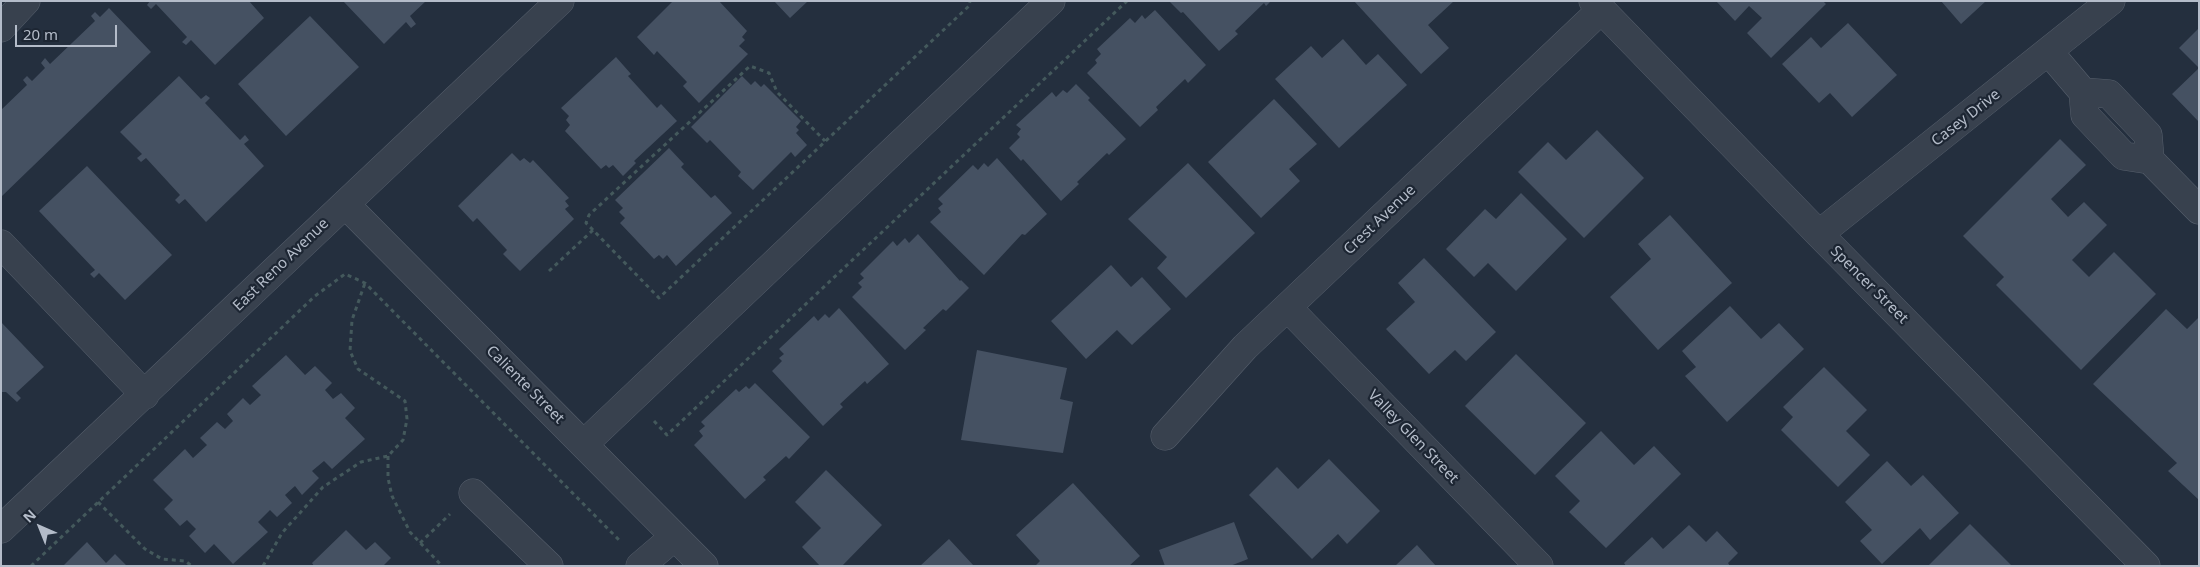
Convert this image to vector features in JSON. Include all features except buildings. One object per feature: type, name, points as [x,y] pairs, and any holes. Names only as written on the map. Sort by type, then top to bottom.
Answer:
[{"type":"street","points":[[1,28],[26,1]]},
{"type":"street","name":"East Reno Avenue","points":[[1,529],[560,1]]},
{"type":"street","name":"Casey Drive","points":[[1819,234],[2112,1]]},
{"type":"street","points":[[584,444],[1038,5]]},
{"type":"street","name":"Spencer Street","points":[[1597,5],[1819,234],[2146,566]]},
{"type":"street","name":"Crest Avenue","points":[[1165,436],[1245,347],[1288,308],[1597,5]]},
{"type":"street","points":[[2049,52],[2083,92],[2109,94],[2148,135],[2150,160],[2199,210]]},
{"type":"street","name":"Caliente Street","points":[[345,204],[704,566]]},
{"type":"street","points":[[1,244],[145,395]]},
{"type":"street","name":"Valley Glen Street","points":[[1288,308],[1539,566]]},
{"type":"street","points":[[473,493],[549,566]]},
{"type":"street","points":[[641,565],[674,537]]},
{"type":"path","points":[[825,141],[777,92],[769,73],[750,66],[589,216],[586,223],[659,298],[968,6],[970,1]]},
{"type":"path","points":[[627,403],[667,435],[1127,1]]},
{"type":"path","points":[[549,271],[593,230]]},
{"type":"path","points":[[31,566],[315,296],[345,274],[365,283],[641,565]]},
{"type":"path","points":[[263,566],[282,533],[322,487],[361,462],[388,456],[403,440],[407,419],[405,401],[358,369],[350,350],[352,320],[365,283]]},
{"type":"path","points":[[388,456],[388,478],[392,496],[410,532],[442,566]]},
{"type":"path","points":[[420,543],[473,493]]},
{"type":"path","points":[[98,502],[145,549],[162,559],[185,561],[192,566]]}]
